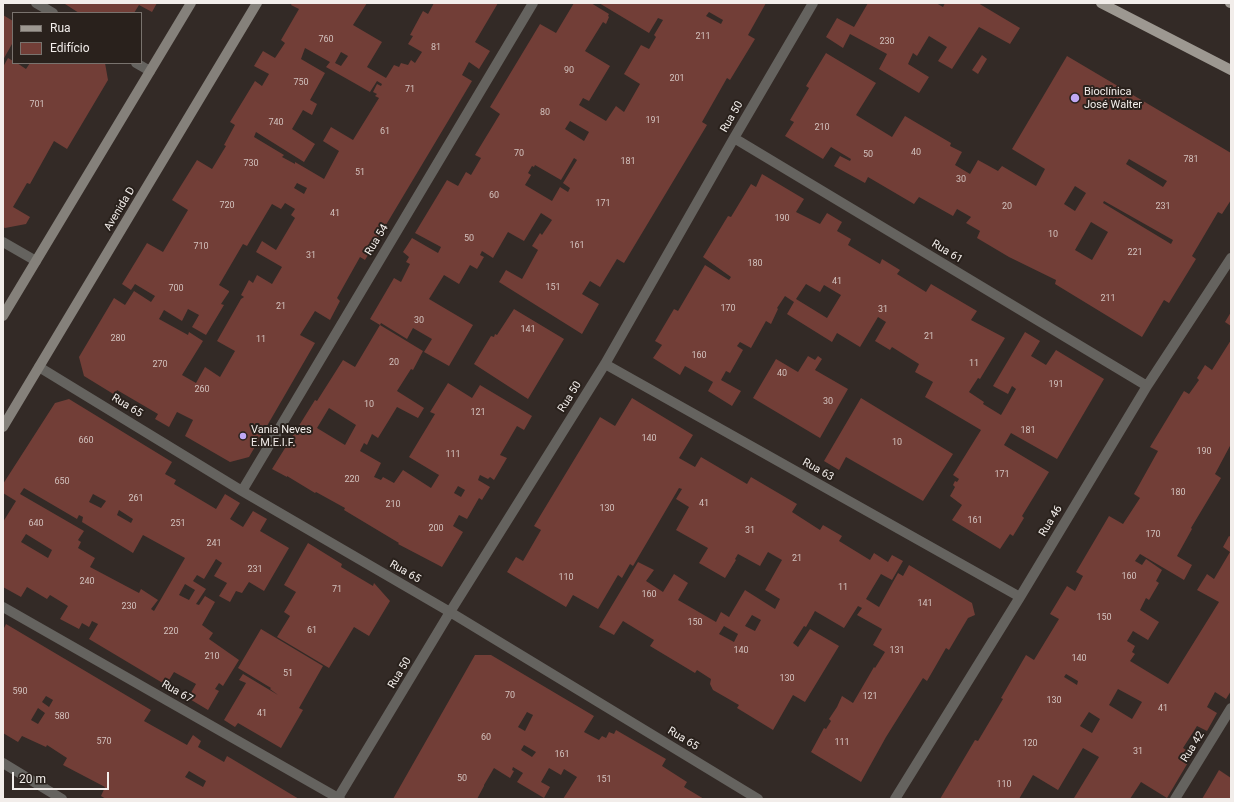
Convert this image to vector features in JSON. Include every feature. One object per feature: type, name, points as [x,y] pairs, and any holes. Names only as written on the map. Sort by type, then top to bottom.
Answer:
[{"type":"main road","points":[[3,316],[191,3]]},
{"type":"main road","name":"Avenida D","points":[[3,427],[257,3]]},
{"type":"main road","points":[[1101,3],[1231,70]]},
{"type":"street","points":[[36,3],[50,12]]},
{"type":"street","name":"Rua 54","points":[[242,490],[533,3]]},
{"type":"street","name":"Rua 50","points":[[339,798],[450,612],[605,364],[813,3]]},
{"type":"street","points":[[138,64],[150,71]]},
{"type":"street","name":"Rua 61","points":[[734,138],[1147,386]]},
{"type":"street","points":[[3,242],[36,261]]},
{"type":"street","name":"Rua 46","points":[[895,799],[1020,597],[1147,386],[1231,258]]},
{"type":"street","name":"Rua 63","points":[[605,364],[1020,597]]},
{"type":"street","name":"Rua 65","points":[[39,367],[242,490],[450,612],[758,799]]},
{"type":"street","name":"Rua 67","points":[[3,607],[339,798]]},
{"type":"street","name":"Rua 42","points":[[1175,799],[1231,708]]},
{"type":"street","points":[[3,763],[62,799]]},
{"type":"building","points":[[157,3],[152,12],[139,5],[135,12],[77,12],[65,4]]},
{"type":"building","points":[[292,3],[367,3],[353,25],[382,42],[367,67],[386,78],[394,65],[399,67],[401,63],[408,65],[411,60],[415,63],[422,52],[408,44],[413,36],[410,35],[423,11],[428,14],[434,3],[498,3],[475,42],[490,51],[479,69],[469,62],[462,75],[472,81],[365,260],[360,257],[337,298],[340,301],[330,320],[315,311],[300,335],[315,343],[249,457],[230,462],[185,436],[193,420],[177,412],[169,427],[155,419],[158,414],[117,390],[115,395],[84,376],[79,357],[114,298],[125,305],[134,291],[151,302],[155,296],[135,284],[131,290],[122,284],[147,243],[163,252],[188,210],[172,200],[197,160],[212,169],[226,146],[224,145],[235,125],[230,122],[255,81],[262,86],[269,74],[254,66],[263,51],[275,58],[285,43],[281,40],[299,9],[291,5]],"holes":[[[305,48],[330,62],[326,67],[370,92],[377,81],[382,84],[381,86],[377,84],[373,92],[377,94],[375,96],[379,98],[353,140],[331,127],[323,141],[339,151],[324,179],[295,162],[295,164],[282,157],[284,155],[254,137],[256,132],[304,162],[315,144],[292,129],[303,110],[312,115],[317,104],[310,100],[325,73],[301,59]],[[341,52],[348,56],[341,66],[335,63]],[[297,183],[307,188],[304,194],[294,188]],[[285,203],[295,209],[291,215],[295,218],[276,250],[262,241],[256,252],[282,267],[272,284],[257,275],[253,283],[249,280],[241,295],[244,297],[241,299],[217,341],[235,351],[220,377],[205,367],[196,383],[182,375],[203,341],[189,332],[188,335],[159,319],[164,310],[182,321],[188,309],[199,315],[192,327],[206,335],[224,305],[221,304],[229,292],[219,285],[243,244],[247,246],[272,204],[281,209]]]},
{"type":"building","points":[[574,3],[591,3],[609,14],[606,24],[603,22],[585,51],[610,66],[589,101],[583,98],[579,105],[606,121],[616,106],[624,112],[640,84],[624,74],[641,45],[649,49],[656,37],[654,35],[663,20],[658,18],[649,33],[599,3],[766,3],[748,35],[755,39],[730,80],[727,78],[702,122],[707,125],[624,263],[617,259],[600,287],[590,281],[582,294],[599,304],[582,334],[499,282],[506,270],[522,279],[538,250],[532,246],[540,233],[542,235],[552,220],[541,213],[524,241],[508,232],[493,258],[482,251],[480,255],[484,257],[477,269],[470,265],[459,284],[444,275],[429,299],[473,325],[449,366],[424,352],[432,339],[413,328],[407,339],[381,323],[380,325],[370,319],[394,278],[401,282],[410,264],[406,262],[409,257],[403,252],[412,238],[438,253],[441,247],[415,233],[447,180],[458,186],[466,172],[471,175],[481,158],[475,155],[500,114],[490,107],[540,24],[556,33]],"holes":[[[709,12],[723,20],[721,24],[706,16]],[[570,121],[589,132],[584,141],[565,129]],[[574,158],[577,160],[563,183],[570,188],[568,192],[560,187],[552,201],[525,185],[531,175],[528,173],[532,166],[534,167],[535,165],[561,180]]]},
{"type":"building","points":[[868,3],[936,3],[943,7],[945,3],[978,3],[1020,28],[1010,44],[979,27],[952,69],[938,61],[947,47],[929,36],[917,56],[913,53],[908,64],[929,77],[919,93],[879,69],[887,54],[850,34],[843,48],[826,37],[837,18],[854,27]]},
{"type":"building","points":[[3,15],[12,20],[12,44],[3,60]]},
{"type":"building","points":[[826,53],[876,83],[856,115],[892,137],[905,116],[951,143],[950,146],[962,152],[955,165],[970,174],[978,160],[998,171],[1002,166],[1036,186],[1045,169],[1012,149],[1067,56],[1231,153],[1231,200],[1222,214],[1218,212],[1192,256],[1196,259],[1169,303],[1164,300],[1142,337],[1055,284],[1056,280],[1009,257],[977,238],[980,231],[966,223],[971,217],[957,209],[953,216],[919,197],[914,204],[868,177],[865,183],[834,166],[840,156],[850,161],[851,159],[831,147],[823,159],[785,136],[794,122],[790,120],[809,88],[806,86]],"holes":[[[1129,159],[1167,181],[1163,187],[1126,164]],[[1075,186],[1086,193],[1075,211],[1064,204]],[[1104,201],[1173,240],[1171,244],[1103,203]],[[1091,222],[1108,232],[1092,260],[1075,250]]]},
{"type":"building","points":[[982,55],[987,59],[978,74],[972,70]]},
{"type":"building","points":[[8,58],[12,60],[12,64],[18,64],[26,69],[29,64],[105,64],[108,80],[67,149],[54,141],[30,184],[27,183],[13,207],[30,217],[26,224],[5,228],[3,227],[3,67]]},
{"type":"building","points":[[762,174],[804,199],[796,212],[820,224],[827,213],[842,222],[837,231],[851,239],[848,245],[880,264],[882,259],[900,270],[897,274],[926,292],[931,284],[977,311],[971,320],[1005,338],[980,379],[978,378],[969,392],[984,402],[983,404],[1001,415],[1016,389],[1012,386],[1008,394],[993,386],[1025,332],[1040,341],[1031,356],[1046,365],[1056,350],[1104,379],[1057,459],[1011,433],[1004,445],[1049,472],[1022,516],[1024,518],[1013,536],[1010,534],[1000,549],[952,520],[962,505],[950,496],[955,487],[953,485],[955,481],[957,482],[959,479],[953,475],[981,430],[925,397],[933,382],[915,372],[919,364],[892,347],[890,350],[875,341],[886,322],[878,317],[860,347],[837,333],[832,342],[787,314],[794,302],[785,296],[777,308],[778,309],[771,324],[766,321],[751,348],[740,342],[737,346],[743,350],[730,373],[726,371],[721,380],[741,391],[732,406],[708,391],[713,382],[685,366],[680,375],[653,358],[662,345],[655,341],[674,309],[678,311],[705,265],[729,280],[731,277],[703,257],[728,216],[731,217],[751,184],[756,187]],"holes":[[[806,284],[820,292],[824,285],[841,295],[827,318],[796,299]]]},
{"type":"building","points":[[514,309],[564,339],[528,399],[474,364],[491,336],[494,337],[495,334],[497,335]]},
{"type":"building","points":[[1231,312],[1231,326],[1225,322]]},
{"type":"building","points":[[380,325],[423,351],[413,370],[411,369],[397,391],[424,408],[418,418],[397,407],[378,438],[372,434],[367,445],[364,443],[360,451],[381,463],[374,477],[381,480],[383,477],[394,483],[403,470],[431,488],[439,475],[409,457],[435,414],[430,412],[448,383],[472,398],[480,385],[532,416],[524,430],[517,426],[500,455],[507,458],[494,480],[490,477],[488,479],[480,475],[478,480],[490,487],[482,500],[479,498],[467,519],[459,515],[453,526],[463,532],[442,567],[398,544],[399,543],[344,510],[345,508],[272,469],[315,400],[317,401],[343,360],[355,367]],"holes":[[[329,408],[356,425],[345,445],[317,428]],[[458,486],[465,490],[461,497],[454,493]]]},
{"type":"building","points":[[1231,340],[1231,444],[1215,474],[1221,478],[1191,528],[1192,529],[1177,556],[1192,565],[1184,580],[1140,554],[1135,561],[1142,565],[1146,559],[1162,570],[1156,581],[1159,583],[1149,600],[1146,598],[1140,610],[1159,622],[1148,640],[1133,631],[1127,641],[1135,646],[1132,652],[1135,654],[1130,661],[1168,684],[1219,602],[1197,590],[1207,574],[1214,579],[1230,552],[1223,547],[1229,536],[1231,537],[1231,691],[1226,699],[1215,692],[1207,707],[1217,713],[1207,731],[1197,726],[1183,748],[1193,754],[1167,798],[1141,782],[1130,799],[1074,798],[1099,757],[1083,748],[1058,790],[1033,775],[1019,799],[940,799],[975,740],[978,741],[1003,699],[1001,698],[1026,655],[1034,660],[1059,619],[1050,614],[1067,586],[1075,591],[1083,576],[1076,572],[1109,516],[1123,524],[1140,498],[1134,494],[1158,451],[1150,447],[1184,391],[1189,394],[1199,380],[1197,378],[1205,365],[1212,370]],"holes":[[[1066,674],[1078,681],[1077,685],[1064,677]],[[1118,689],[1142,702],[1132,719],[1109,705]],[[1089,712],[1100,719],[1092,733],[1080,726]]]},
{"type":"building","points":[[808,356],[815,360],[818,356],[822,359],[815,370],[848,389],[820,438],[753,398],[776,359],[798,372]]},
{"type":"building","points":[[632,398],[693,435],[679,458],[695,467],[701,457],[747,484],[751,477],[797,504],[792,512],[820,530],[823,525],[842,536],[839,541],[870,560],[874,553],[888,562],[892,555],[903,561],[892,580],[881,574],[866,599],[879,607],[898,573],[903,576],[909,565],[972,603],[975,615],[968,618],[949,650],[946,648],[927,681],[923,678],[886,737],[861,782],[811,752],[824,728],[826,729],[831,721],[829,719],[842,696],[853,703],[874,667],[875,668],[885,652],[873,645],[882,629],[857,615],[862,608],[858,606],[844,628],[815,611],[806,627],[804,626],[793,643],[798,647],[810,629],[839,646],[805,702],[793,695],[773,730],[737,708],[739,705],[713,690],[710,684],[711,679],[697,670],[695,673],[650,646],[654,640],[623,621],[614,635],[599,627],[638,562],[654,570],[646,581],[663,592],[674,574],[688,583],[678,600],[716,622],[721,612],[729,617],[745,590],[775,609],[780,599],[765,590],[782,560],[768,552],[760,566],[738,554],[725,578],[699,563],[708,548],[676,530],[689,507],[676,499],[682,489],[679,488],[633,566],[630,564],[622,578],[618,575],[598,609],[573,595],[566,607],[507,572],[516,557],[523,561],[541,530],[534,526],[600,417],[615,426]],"holes":[[[752,615],[761,620],[755,631],[745,626]],[[724,626],[738,634],[734,642],[719,634]]]},
{"type":"building","points":[[861,398],[953,454],[923,501],[846,457],[839,470],[824,461]]},
{"type":"building","points":[[69,399],[172,462],[165,474],[176,480],[174,484],[216,509],[225,494],[240,503],[230,519],[243,527],[253,511],[267,519],[260,531],[289,548],[264,591],[249,582],[242,593],[236,591],[230,602],[219,596],[227,583],[214,576],[222,563],[216,559],[204,579],[197,575],[193,581],[206,589],[196,604],[199,605],[205,596],[215,602],[202,625],[213,633],[209,639],[239,660],[223,686],[219,683],[215,689],[219,691],[208,710],[188,698],[196,684],[174,672],[166,685],[89,639],[98,624],[92,621],[89,627],[82,623],[79,629],[60,619],[68,606],[50,595],[47,599],[27,587],[21,597],[3,587],[3,522],[16,501],[3,493],[3,484],[55,403]],"holes":[[[24,488],[77,519],[79,515],[83,517],[82,522],[133,553],[143,535],[185,558],[154,611],[151,609],[158,600],[141,589],[139,593],[90,567],[95,558],[78,548],[81,542],[78,540],[84,531],[20,494]],[[93,494],[106,501],[101,508],[89,502]],[[119,510],[133,519],[131,523],[117,515]],[[26,534],[52,550],[48,558],[21,542]],[[185,584],[195,590],[189,600],[179,595]]]},
{"type":"building","points":[[308,543],[342,564],[341,567],[373,586],[374,583],[390,601],[369,636],[354,627],[329,668],[277,637],[290,616],[284,612],[296,592],[284,585]]},
{"type":"building","points":[[6,624],[151,710],[144,721],[187,745],[193,735],[201,741],[198,747],[224,762],[227,756],[299,799],[106,799],[101,796],[105,787],[63,765],[67,758],[47,745],[46,747],[22,736],[18,742],[3,733],[3,630]],"holes":[[[46,696],[53,700],[49,707],[42,702]],[[38,708],[45,713],[38,724],[31,720]],[[189,771],[206,781],[203,787],[185,777]]]},
{"type":"building","points":[[261,629],[323,666],[299,708],[303,710],[281,748],[238,723],[235,727],[224,720],[246,683],[239,680],[243,674],[278,695],[270,689],[271,688],[238,668]]},
{"type":"building","points":[[475,655],[491,655],[594,716],[584,732],[599,740],[602,736],[606,738],[609,732],[614,734],[616,730],[666,759],[662,766],[687,782],[684,787],[704,799],[563,799],[577,777],[564,769],[561,775],[549,768],[541,782],[550,787],[544,798],[517,782],[523,773],[513,767],[512,770],[514,771],[510,778],[494,768],[477,799],[393,799]],"holes":[[[527,712],[533,715],[525,731],[518,727]],[[524,745],[536,752],[532,757],[521,750]]]},
{"type":"building","points":[[1219,770],[1231,778],[1231,799],[1202,799]]},
{"type":"place","name":"Bioclínica José Walter","points":[[1075,98]]},
{"type":"place","name":"Vania Neves E.M.E.I.F.","points":[[243,436]]}]
